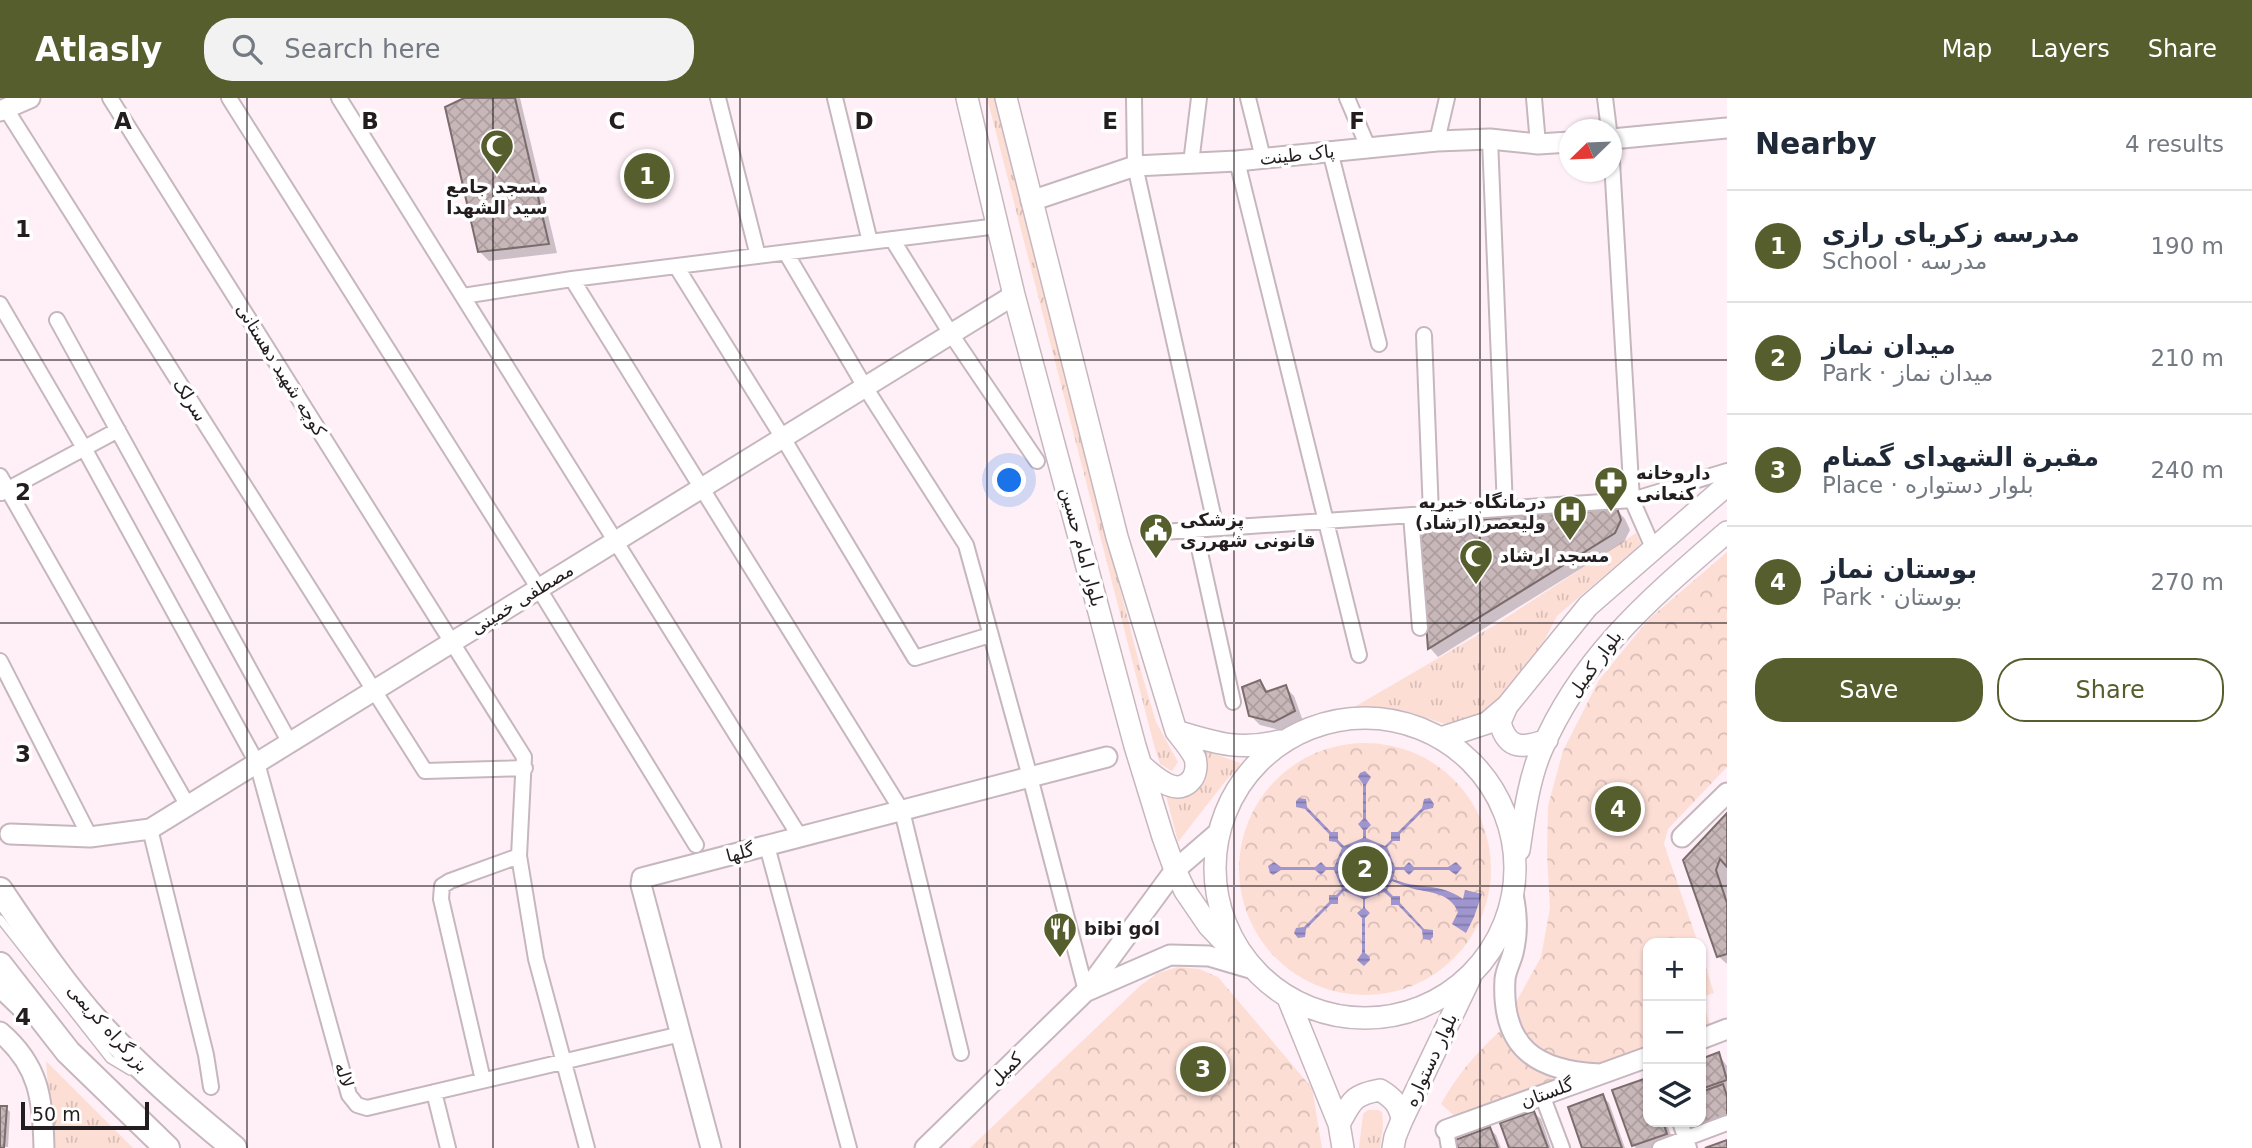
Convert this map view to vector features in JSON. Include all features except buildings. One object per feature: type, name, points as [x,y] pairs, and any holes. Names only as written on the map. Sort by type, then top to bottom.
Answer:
[{"type":"highway","name":"بزرگراه کریمی","points":[[0,890],[37,945],[99,1024],[173,1096],[234,1148]]},
{"type":"highway","points":[[0,965],[68,1052],[167,1148]]},
{"type":"main road","name":"بلوار امام حسین","points":[[967,98],[1014,295],[1141,765],[1175,870],[1209,926],[1253,969]]},
{"type":"main road","name":"بلوار امام حسین","points":[[1006,98],[1117,537],[1176,731],[1195,758],[1195,774],[1189,783],[1182,787],[1166,785],[1141,765]]},
{"type":"main road","points":[[1441,738],[1487,723],[1507,706],[1588,606],[1727,485]]},
{"type":"main road","name":"بلوار کمیل","points":[[1473,973],[1494,945],[1509,912],[1532,779],[1547,740],[1579,679],[1615,634],[1652,597],[1727,532]]},
{"type":"main road","points":[[1507,706],[1500,722],[1508,739],[1516,746],[1547,740]]},
{"type":"main road","points":[[1473,973],[1460,986],[1432,1003],[1389,1017],[1359,1019],[1330,1015],[1288,998],[1253,969],[1229,932],[1219,905],[1214,861],[1227,808],[1239,785],[1261,759],[1301,731],[1332,721],[1364,718],[1396,721],[1441,738],[1476,767],[1501,805],[1511,834],[1514,885]]},
{"type":"main road","points":[[1176,731],[1235,747],[1256,746],[1287,739]]},
{"type":"main road","name":"بلوار دستواره","points":[[1393,1148],[1402,1120],[1473,973]]},
{"type":"main road","points":[[1288,998],[1339,1124],[1343,1148]]},
{"type":"main road","points":[[1339,1124],[1351,1101],[1365,1093],[1380,1090],[1391,1097],[1401,1109],[1402,1120]]},
{"type":"street","name":"کوچه شهید دهستانی","points":[[110,98],[518,745],[524,757],[525,768]]},
{"type":"street","points":[[229,98],[539,589],[696,845]]},
{"type":"street","points":[[340,98],[800,838]]},
{"type":"street","points":[[718,98],[758,256]]},
{"type":"street","points":[[835,98],[870,242]]},
{"type":"street","points":[[1134,98],[1135,166],[1216,528]]},
{"type":"street","points":[[1191,163],[1199,98]]},
{"type":"street","points":[[1248,98],[1263,158]]},
{"type":"street","points":[[1347,98],[1368,147]]},
{"type":"street","points":[[1437,141],[1447,98]]},
{"type":"street","points":[[1534,98],[1538,144]]},
{"type":"street","points":[[1605,98],[1608,119]]},
{"type":"street","points":[[3,110],[27,99]]},
{"type":"street","name":"سرلک","points":[[3,110],[425,771],[525,768]]},
{"type":"street","points":[[1622,138],[1727,128]]},
{"type":"street","points":[[1490,139],[1505,509]]},
{"type":"street","name":"پاک طینت","points":[[1031,201],[1135,166],[1237,161],[1437,141],[1490,139],[1538,144],[1559,143]]},
{"type":"street","points":[[1330,151],[1379,344]]},
{"type":"street","points":[[1237,161],[1359,655]]},
{"type":"street","points":[[1613,182],[1632,500],[1654,550]]},
{"type":"street","points":[[463,296],[572,279],[998,226]]},
{"type":"street","points":[[892,240],[951,334],[1037,461]]},
{"type":"street","points":[[786,253],[865,387],[966,545],[1086,991]]},
{"type":"street","points":[[676,267],[783,438],[915,658],[989,635]]},
{"type":"street","points":[[572,279],[902,811],[961,1053]]},
{"type":"street","name":"مصطفی خمینی","points":[[10,834],[90,837],[150,829],[1014,295]]},
{"type":"street","name":"لاله","points":[[0,304],[84,448],[257,763],[349,1095],[357,1105],[367,1108],[681,1034]]},
{"type":"street","points":[[57,320],[290,743]]},
{"type":"street","points":[[1424,335],[1432,514]]},
{"type":"street","points":[[4,492],[117,430]]},
{"type":"street","points":[[1148,533],[1632,500],[1727,471]]},
{"type":"street","points":[[0,476],[4,492],[188,806]]},
{"type":"street","points":[[1411,515],[1420,628]]},
{"type":"street","points":[[1195,530],[1233,702]]},
{"type":"street","points":[[0,661],[90,837]]},
{"type":"street","name":"گلها","points":[[711,1148],[641,885],[642,878],[1107,757]]},
{"type":"street","points":[[525,768],[519,856],[536,959],[587,1148]]},
{"type":"street","points":[[1682,837],[1727,793]]},
{"type":"street","points":[[150,829],[206,1055],[211,1087]]},
{"type":"street","name":"کمیل","points":[[925,1148],[1086,991],[1175,870],[1219,832]]},
{"type":"street","points":[[767,846],[849,1148]]},
{"type":"street","points":[[483,1080],[441,899],[442,886],[519,856]]},
{"type":"street","points":[[1514,885],[1517,932],[1505,977],[1510,1031],[1518,1044],[1549,1066],[1580,1073],[1600,1074]]},
{"type":"street","name":"کمیل","points":[[1086,991],[1170,955],[1209,956],[1253,969]]},
{"type":"street","points":[[0,988],[68,1052]]},
{"type":"street","points":[[1706,1037],[1727,1029]]},
{"type":"street","points":[[0,1032],[17,1047],[36,1080],[43,1117],[44,1148]]},
{"type":"street","name":"گلستان","points":[[1448,1139],[1542,1095],[1643,1059]]},
{"type":"street","points":[[434,1092],[448,1148]]},
{"type":"street","points":[[1542,1095],[1562,1148]]},
{"type":"street","points":[[1660,1148],[1687,1143],[1727,1123]]},
{"type":"lane","points":[[0,919],[110,1059],[173,1096]]},
{"type":"green space","points":[[987,98],[994,98],[1143,678],[1156,722],[1178,762],[1172,771],[1160,764],[1154,745]]},
{"type":"green space","points":[[1636,533],[1641,544],[1557,616],[1529,670],[1485,713],[1451,726],[1402,710],[1351,709],[1495,625]]},
{"type":"green space","points":[[1727,552],[1727,767],[1668,829],[1664,844],[1696,938],[1643,938],[1643,1050],[1580,1069],[1563,1063],[1519,1035],[1515,1004],[1541,957],[1550,908],[1548,806],[1563,751],[1599,680],[1648,620]]},
{"type":"green space","points":[[1365,743],[1402,748],[1435,764],[1454,780],[1470,799],[1486,832],[1491,869],[1486,906],[1470,939],[1454,958],[1435,974],[1402,990],[1365,995],[1328,990],[1295,974],[1276,958],[1260,939],[1244,906],[1239,869],[1244,832],[1260,799],[1276,780],[1295,764],[1328,748]]},
{"type":"green space","points":[[1196,747],[1240,763],[1239,768],[1228,778],[1178,842],[1164,788],[1180,794]]},
{"type":"green space","points":[[1178,967],[1199,969],[1218,977],[1312,1088],[1322,1148],[970,1148],[1141,985],[1158,973]]},
{"type":"green space","points":[[1706,968],[1714,993],[1706,996]]},
{"type":"green space","points":[[1706,1012],[1710,1026],[1706,1027]]},
{"type":"green space","points":[[1502,1029],[1511,1048],[1526,1064],[1546,1074],[1568,1078],[1457,1118],[1441,1104],[1468,1064]]},
{"type":"green space","points":[[46,1061],[133,1148],[53,1148]]},
{"type":"green space","points":[[1368,1110],[1382,1112],[1380,1148],[1359,1148],[1363,1114]]},
{"type":"shaded area","points":[[1365,771],[1371,777],[1366,785],[1366,819],[1371,825],[1366,830],[1366,838],[1385,846],[1391,840],[1391,832],[1398,832],[1422,808],[1424,799],[1430,798],[1434,804],[1433,808],[1424,810],[1400,834],[1400,841],[1393,841],[1387,847],[1395,867],[1404,867],[1409,862],[1414,867],[1448,867],[1456,862],[1462,868],[1456,875],[1449,870],[1414,870],[1409,875],[1404,870],[1395,870],[1393,879],[1445,890],[1463,899],[1465,890],[1482,894],[1466,933],[1452,924],[1458,912],[1445,897],[1392,881],[1387,890],[1393,896],[1400,896],[1400,903],[1424,929],[1433,930],[1433,937],[1430,940],[1423,939],[1422,930],[1398,905],[1391,905],[1391,898],[1384,892],[1365,899],[1365,908],[1370,913],[1365,918],[1365,953],[1370,960],[1364,966],[1357,960],[1362,953],[1362,918],[1357,913],[1363,908],[1363,899],[1344,891],[1338,897],[1338,904],[1331,904],[1306,929],[1305,937],[1298,938],[1294,933],[1296,928],[1304,927],[1329,902],[1329,895],[1336,895],[1342,889],[1334,870],[1326,870],[1321,875],[1315,870],[1281,870],[1273,875],[1268,866],[1274,862],[1281,867],[1315,867],[1321,862],[1326,867],[1334,867],[1342,848],[1336,842],[1329,841],[1329,834],[1305,809],[1296,807],[1299,798],[1306,799],[1307,807],[1331,832],[1338,832],[1338,840],[1344,846],[1363,838],[1363,830],[1358,824],[1363,819],[1363,784],[1358,777]],"holes":[[[1357,849],[1365,852],[1373,849],[1377,857],[1385,861],[1381,869],[1384,877],[1376,881],[1373,889],[1364,885],[1356,888],[1353,880],[1345,876],[1348,868],[1345,860],[1353,857]]]},
{"type":"place","name":"مسجد جامع سید الشهدا","points":[[497,176]]},
{"type":"place","name":"مدرسه زکریای رازی","points":[[647,176]]},
{"type":"place","name":"داروخانه کنعانی","points":[[1611,513]]},
{"type":"place","name":"درمانگاه خیریه ولیعصر(ارشاد)","points":[[1570,542]]},
{"type":"place","name":"پزشکی قانونی شهرری","points":[[1156,560]]},
{"type":"place","name":"مسجد ارشاد","points":[[1476,586]]},
{"type":"place","name":"بوستان نماز","points":[[1618,809]]},
{"type":"place","name":"میدان نماز","points":[[1365,869]]},
{"type":"place","name":"bibi gol","points":[[1060,959]]},
{"type":"place","name":"مقبرة الشهدای گمنام","points":[[1203,1069]]}]
